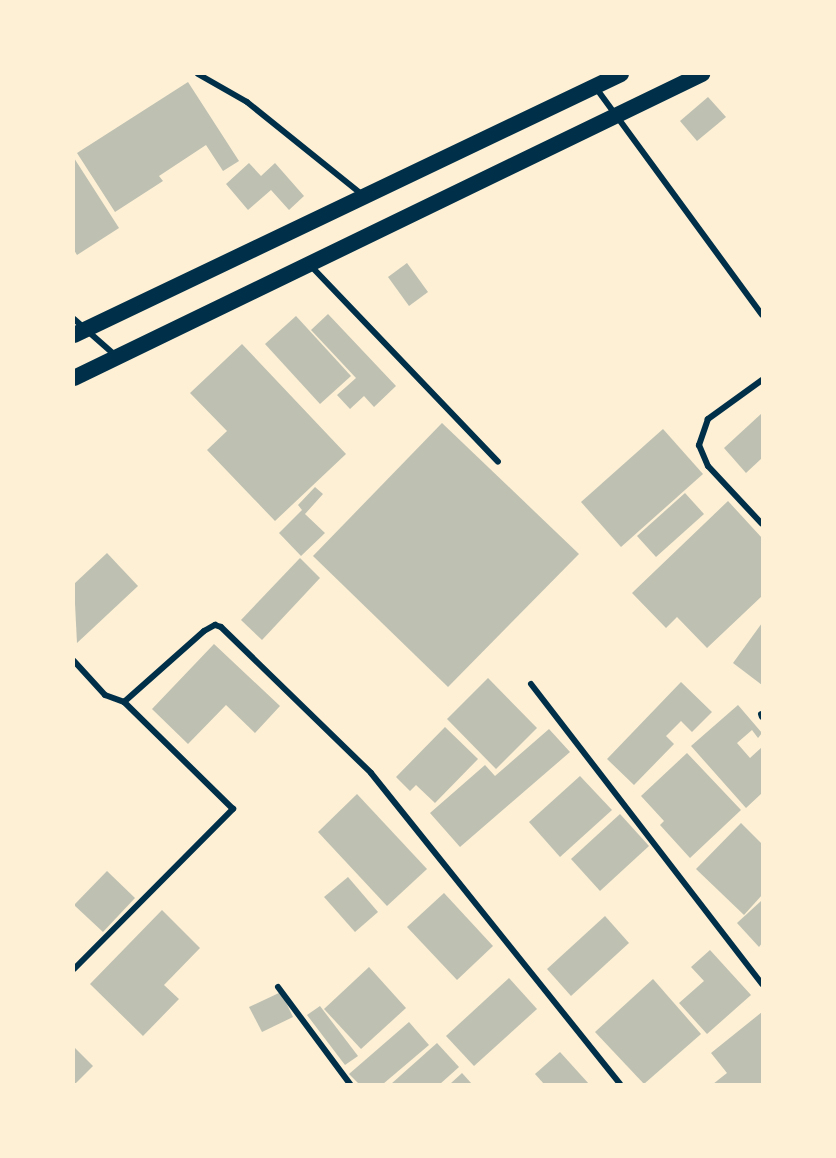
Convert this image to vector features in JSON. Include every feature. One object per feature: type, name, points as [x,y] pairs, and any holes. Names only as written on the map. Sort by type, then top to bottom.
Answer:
[{"type":"highway","points":[[77,328],[367,198],[621,74]]},
{"type":"highway","points":[[74,378],[617,118],[702,74]]},
{"type":"street","points":[[198,74],[247,102],[367,198]]},
{"type":"street","points":[[596,86],[762,315]]},
{"type":"street","points":[[309,264],[498,462]]},
{"type":"street","points":[[77,328],[117,356]]},
{"type":"street","points":[[762,380],[708,419],[699,445],[708,466],[762,524]]},
{"type":"street","points":[[124,702],[204,631],[215,625],[221,627],[371,773],[620,1084]]},
{"type":"street","points":[[74,661],[105,695],[124,702],[233,809],[74,969]]},
{"type":"street","points":[[531,684],[762,984]]},
{"type":"street","points":[[279,987],[350,1084]]},
{"type":"building","points":[[188,82],[239,161],[223,171],[206,145],[159,176],[163,181],[115,212],[77,153]]},
{"type":"building","points":[[708,97],[726,117],[697,141],[680,121]]},
{"type":"building","points":[[74,158],[119,228],[77,255],[74,250]]},
{"type":"building","points":[[249,163],[261,176],[275,163],[304,196],[289,210],[271,190],[248,210],[226,184]]},
{"type":"building","points":[[407,263],[428,292],[409,306],[388,277]]},
{"type":"building","points":[[328,314],[396,386],[374,407],[364,396],[350,409],[337,395],[356,378],[311,330]]},
{"type":"building","points":[[296,316],[351,376],[320,404],[265,344]]},
{"type":"building","points":[[242,344],[346,454],[275,521],[207,450],[227,431],[190,393]]},
{"type":"building","points":[[762,413],[762,458],[746,473],[724,448]]},
{"type":"building","points":[[442,423],[579,554],[448,687],[313,556]]},
{"type":"building","points":[[663,429],[703,474],[621,547],[581,502]]},
{"type":"building","points":[[315,487],[323,494],[305,514],[325,533],[301,556],[279,533],[302,510],[298,505]]},
{"type":"building","points":[[685,493],[704,514],[656,557],[637,536]]},
{"type":"building","points":[[728,501],[762,538],[762,596],[707,648],[677,617],[666,628],[632,593]]},
{"type":"building","points":[[107,553],[138,586],[77,643],[74,584]]},
{"type":"building","points":[[300,558],[320,578],[262,640],[241,620]]},
{"type":"building","points":[[762,623],[762,685],[733,663]]},
{"type":"building","points":[[214,644],[280,706],[255,733],[226,705],[188,744],[152,709]]},
{"type":"building","points":[[488,678],[537,728],[496,769],[447,719]]},
{"type":"building","points":[[681,682],[712,712],[692,732],[681,721],[666,736],[674,744],[634,785],[607,759]]},
{"type":"building","points":[[738,705],[762,733],[758,738],[752,730],[737,743],[750,758],[762,747],[762,793],[746,808],[691,746]]},
{"type":"building","points":[[445,727],[478,759],[435,803],[416,785],[410,791],[396,777]]},
{"type":"building","points":[[549,729],[570,752],[460,847],[430,813],[485,765],[495,776]]},
{"type":"building","points":[[687,753],[741,810],[690,858],[660,825],[664,821],[641,796]]},
{"type":"building","points":[[580,776],[612,810],[560,857],[529,822]]},
{"type":"building","points":[[357,794],[427,869],[387,906],[318,832]]},
{"type":"building","points":[[620,814],[649,846],[600,891],[571,859]]},
{"type":"building","points":[[741,823],[762,844],[762,895],[744,915],[696,869]]},
{"type":"building","points":[[107,871],[135,898],[103,932],[74,905]]},
{"type":"building","points":[[348,877],[378,912],[355,932],[324,897]]},
{"type":"building","points":[[444,893],[493,946],[457,980],[407,927]]},
{"type":"building","points":[[761,901],[762,943],[759,947],[737,923]]},
{"type":"building","points":[[162,910],[200,948],[164,985],[179,999],[143,1036],[90,984]]},
{"type":"building","points":[[605,916],[629,943],[571,996],[547,969]]},
{"type":"building","points":[[710,950],[751,995],[707,1034],[679,1003],[704,981],[691,967]]},
{"type":"building","points":[[369,967],[406,1008],[361,1049],[324,1009]]},
{"type":"building","points":[[509,978],[537,1009],[474,1066],[446,1036]]},
{"type":"building","points":[[653,979],[701,1034],[644,1084],[595,1032]]},
{"type":"building","points":[[281,992],[293,1017],[262,1032],[249,1007]]},
{"type":"building","points":[[320,1006],[358,1056],[345,1065],[307,1015]]},
{"type":"building","points":[[762,1012],[762,1084],[713,1084],[727,1073],[711,1053]]},
{"type":"building","points":[[409,1022],[429,1045],[383,1084],[359,1084],[349,1074]]},
{"type":"building","points":[[437,1043],[459,1067],[440,1084],[391,1084]]},
{"type":"building","points":[[74,1047],[93,1066],[75,1084],[74,1084]]},
{"type":"building","points":[[560,1052],[589,1084],[544,1084],[535,1074]]},
{"type":"building","points":[[462,1073],[472,1084],[450,1084]]}]
